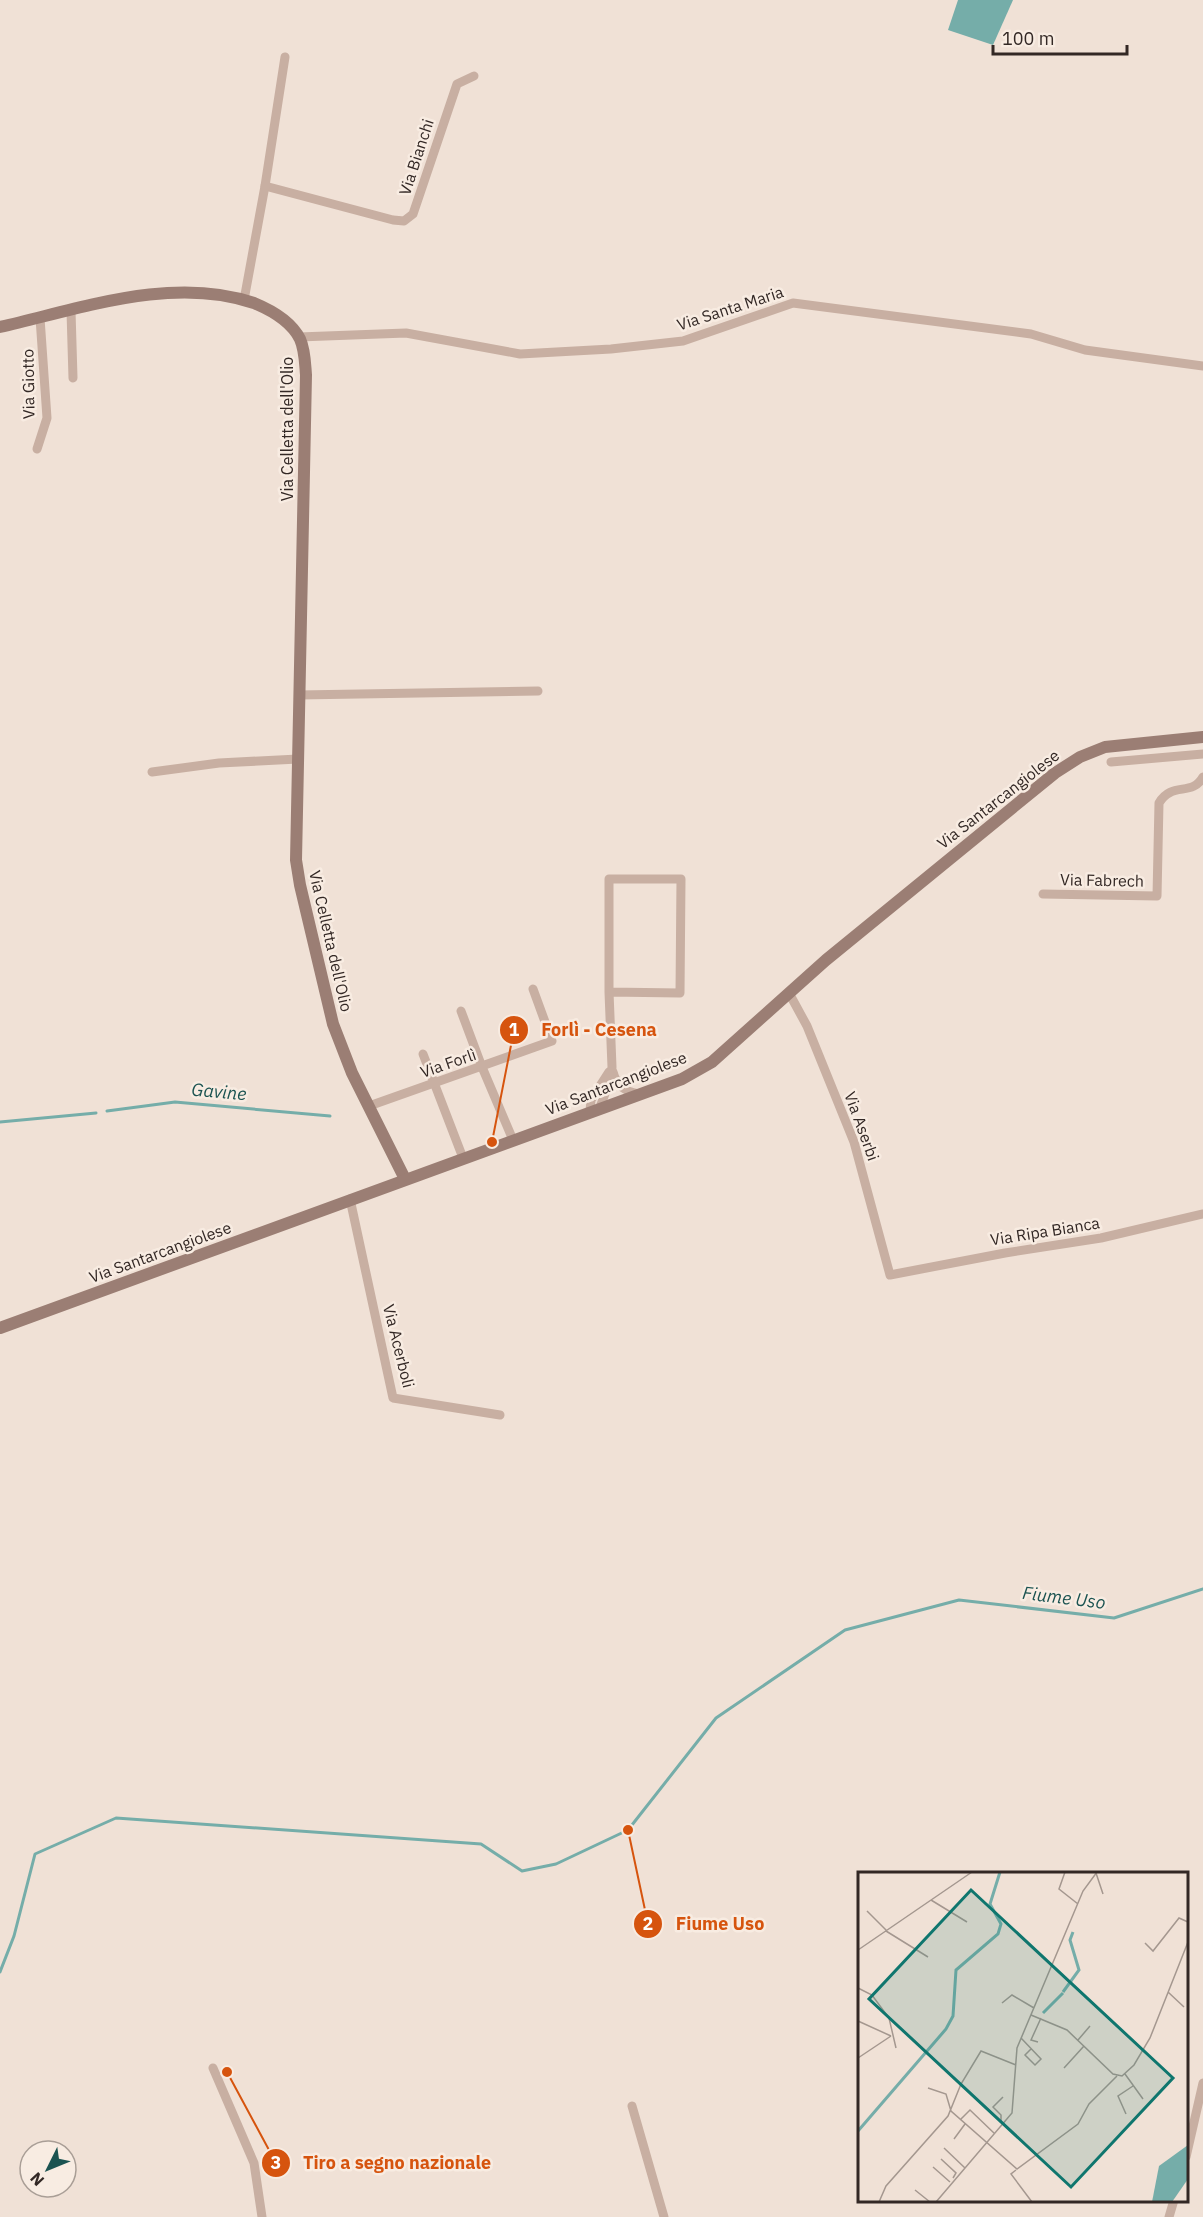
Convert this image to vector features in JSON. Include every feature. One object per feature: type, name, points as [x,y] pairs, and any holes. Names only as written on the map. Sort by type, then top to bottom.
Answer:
[{"type":"main road","name":"Via Celletta dell'Olio","points":[[0,327],[136,296],[189,292],[244,300],[275,313],[299,337],[305,356],[306,375],[296,860],[333,1024],[352,1073],[405,1179]]},
{"type":"main road","name":"Via Santarcangiolese","points":[[0,1328],[682,1079],[712,1062],[789,993],[1040,785],[1080,757],[1114,746],[1202,738]]},
{"type":"street","points":[[244,300],[266,186],[285,57]]},
{"type":"street","name":"Via Bianchi","points":[[266,186],[404,221],[413,214],[457,84],[474,75]]},
{"type":"street","name":"Via Santa Maria","points":[[299,337],[406,333],[520,354],[610,349],[683,341],[793,303],[1031,334],[1085,350],[1203,366]]},
{"type":"street","points":[[71,311],[73,378]]},
{"type":"street","name":"Via Giotto","points":[[37,449],[47,417],[40,318]]},
{"type":"street","points":[[299,695],[537,691]]},
{"type":"street","name":"Via Santarcangiolese","points":[[1111,762],[1203,754],[1202,738]]},
{"type":"street","points":[[152,772],[219,763],[298,759]]},
{"type":"street","name":"Via Fabrech","points":[[1043,894],[1157,896],[1159,803],[1164,795],[1173,790],[1193,788],[1203,777]]},
{"type":"street","points":[[595,1109],[611,1078],[612,1067],[609,992],[609,879],[681,879],[680,993],[609,992]]},
{"type":"street","name":"Via Forlì","points":[[369,1106],[552,1041],[533,988]]},
{"type":"street","name":"Via Aserbi","points":[[789,993],[807,1026],[854,1142],[890,1275]]},
{"type":"street","points":[[461,1011],[513,1140]]},
{"type":"street","points":[[423,1054],[463,1158]]},
{"type":"street","points":[[612,1067],[619,1086],[628,1092],[641,1095]]},
{"type":"street","name":"Via Acerboli","points":[[350,1199],[393,1398],[500,1415]]},
{"type":"street","name":"Via Ripa Bianca","points":[[890,1275],[1005,1253],[1101,1238],[1203,1214]]},
{"type":"street","points":[[213,2068],[254,2163],[262,2217]]},
{"type":"street","points":[[1188,2148],[1203,2083]]},
{"type":"street","points":[[632,2106],[664,2217]]},
{"type":"street","points":[[1169,2217],[1173,2202]]},
{"type":"water","points":[[958,0],[1013,0],[993,45],[948,30]]},
{"type":"waterway","name":"Gavine","points":[[107,1111],[175,1102],[330,1116]]},
{"type":"waterway","name":"Gavine","points":[[0,1122],[96,1113]]},
{"type":"waterway","name":"Fiume Uso","points":[[0,1972],[14,1936],[35,1854],[116,1818],[481,1844],[522,1871],[556,1864],[628,1830],[716,1718],[845,1630],[959,1600],[1114,1618],[1203,1589]]},
{"type":"place","name":"Forlì - Cesena","points":[[492,1142]]},
{"type":"place","name":"Fiume Uso","points":[[628,1830]]},
{"type":"place","name":"Tiro a segno nazionale","points":[[227,2072]]}]
